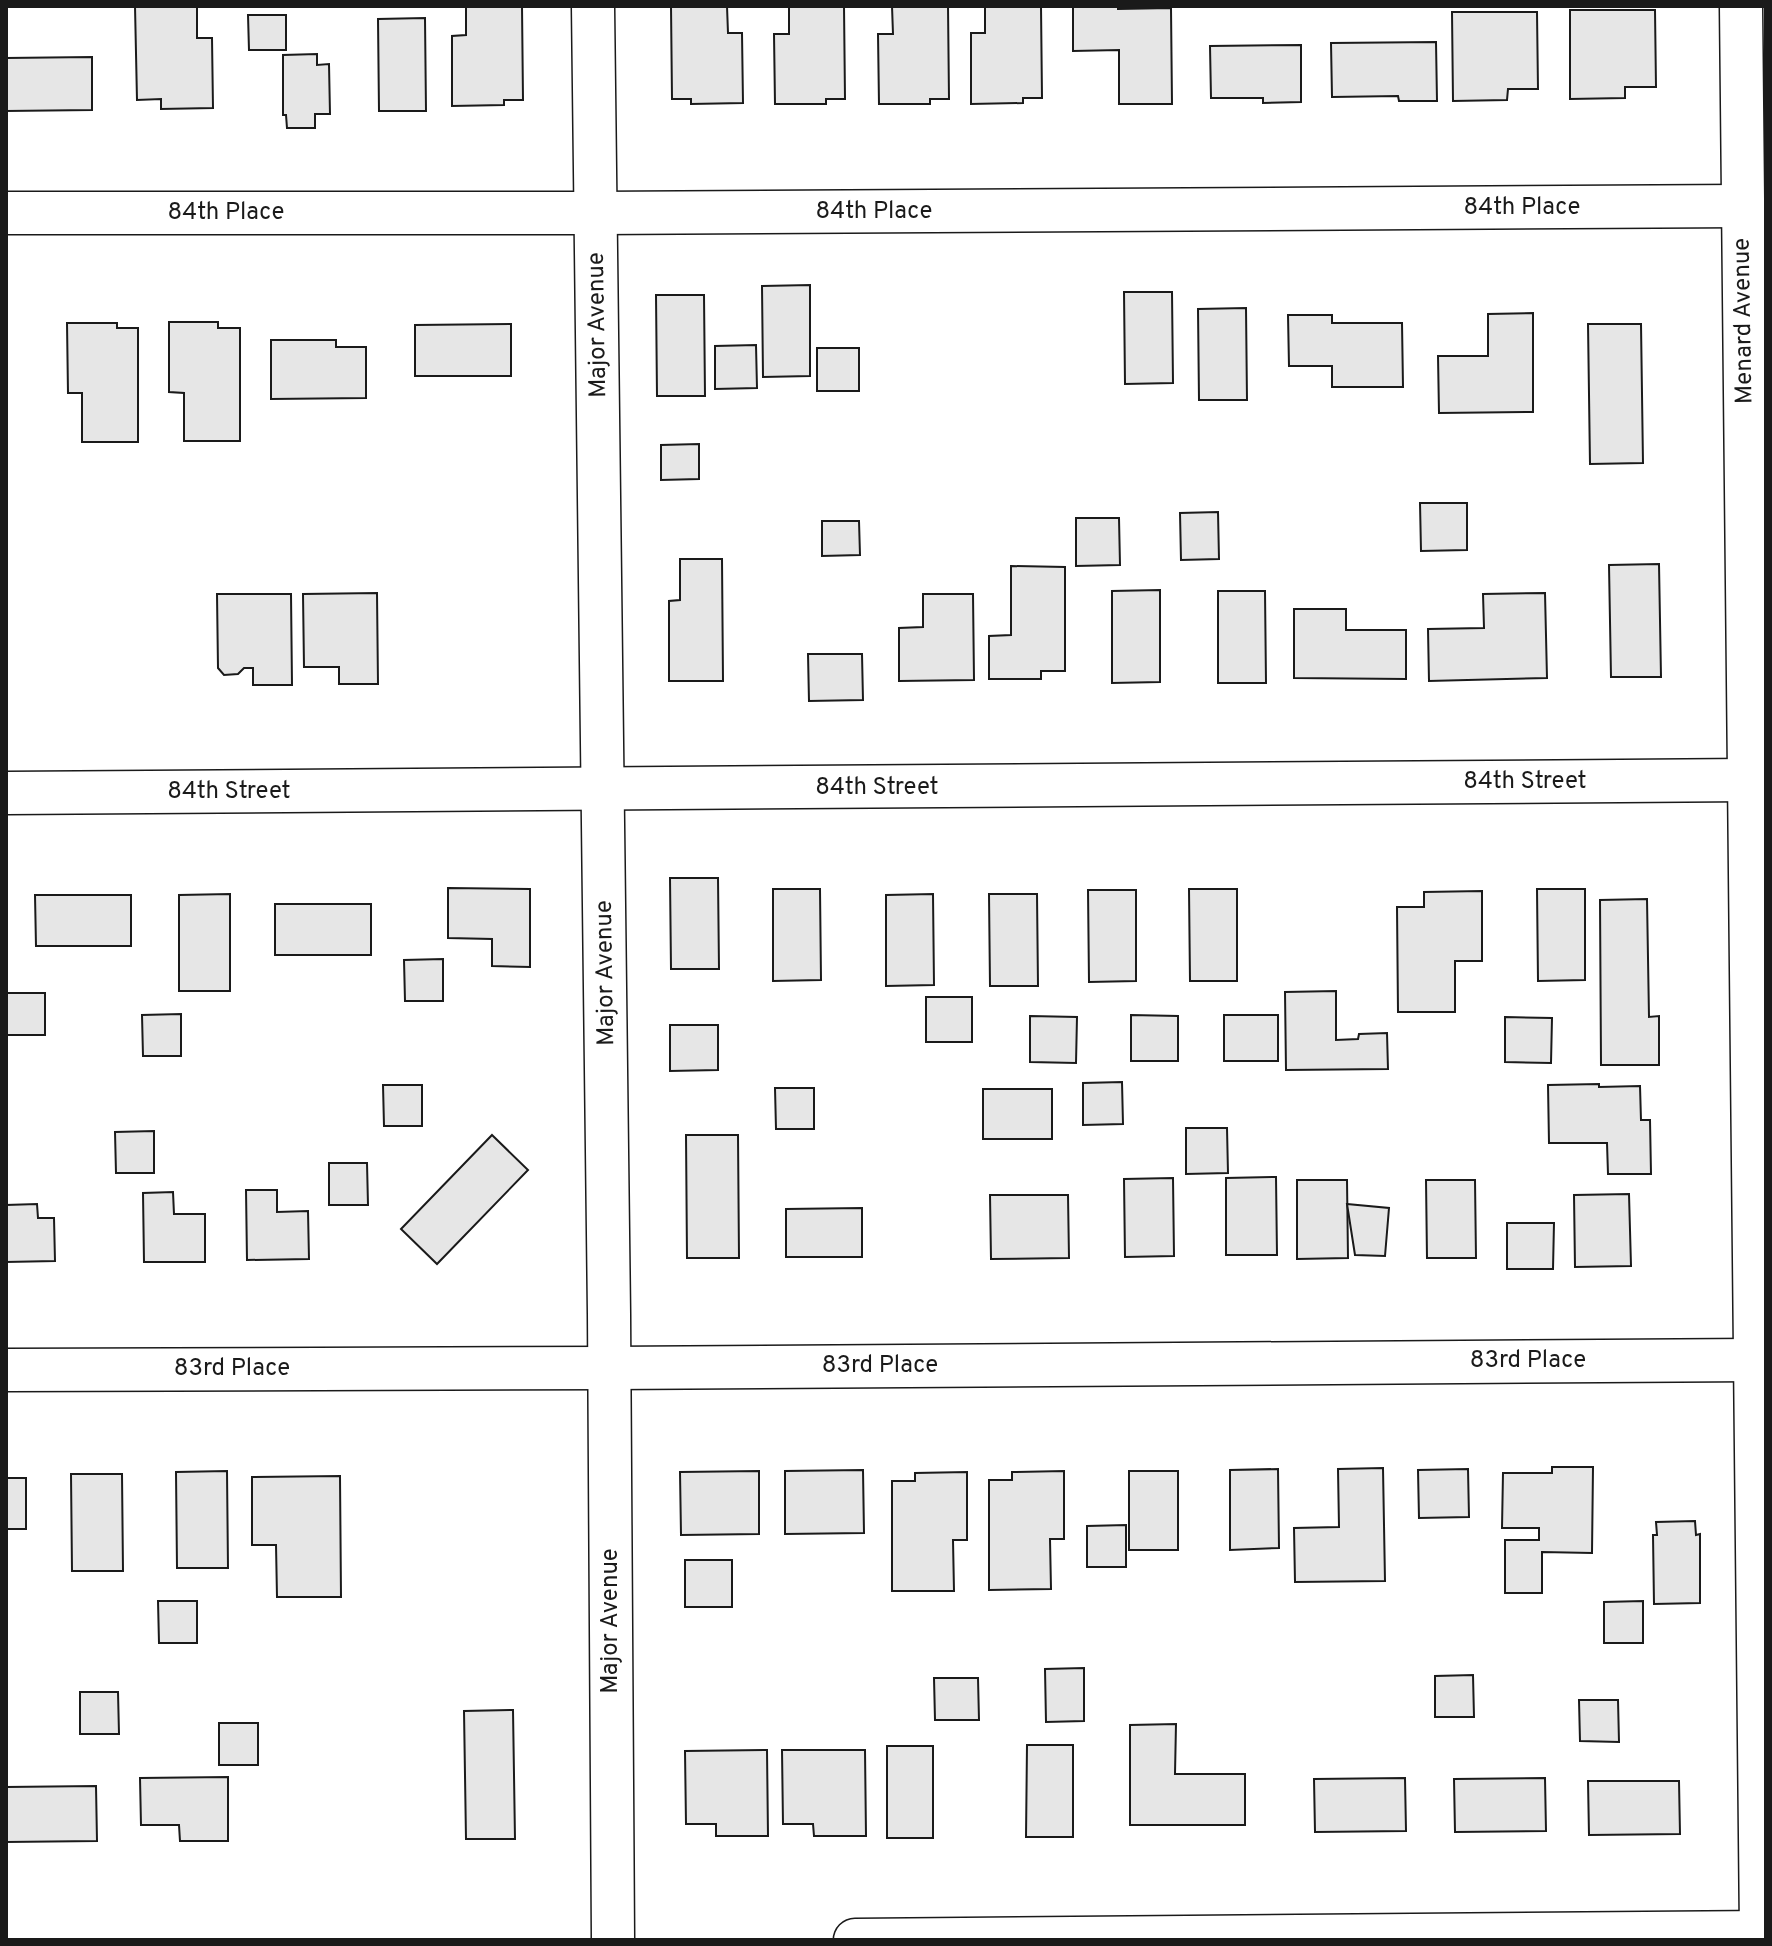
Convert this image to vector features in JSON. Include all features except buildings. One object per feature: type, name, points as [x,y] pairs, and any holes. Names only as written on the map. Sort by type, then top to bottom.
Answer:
[{"type":"street","name":"Major Avenue","points":[[593,6],[610,1368],[613,1940]]},
{"type":"street","name":"Menard Avenue","points":[[1741,6],[1764,1932]]},
{"type":"street","name":"84th Place","points":[[6,213],[1743,206]]},
{"type":"street","name":"84th Street","points":[[6,793],[1749,780]]},
{"type":"street","name":"83rd Place","points":[[6,1370],[1755,1360]]},
{"type":"street","points":[[855,1940],[1764,1932]]}]
